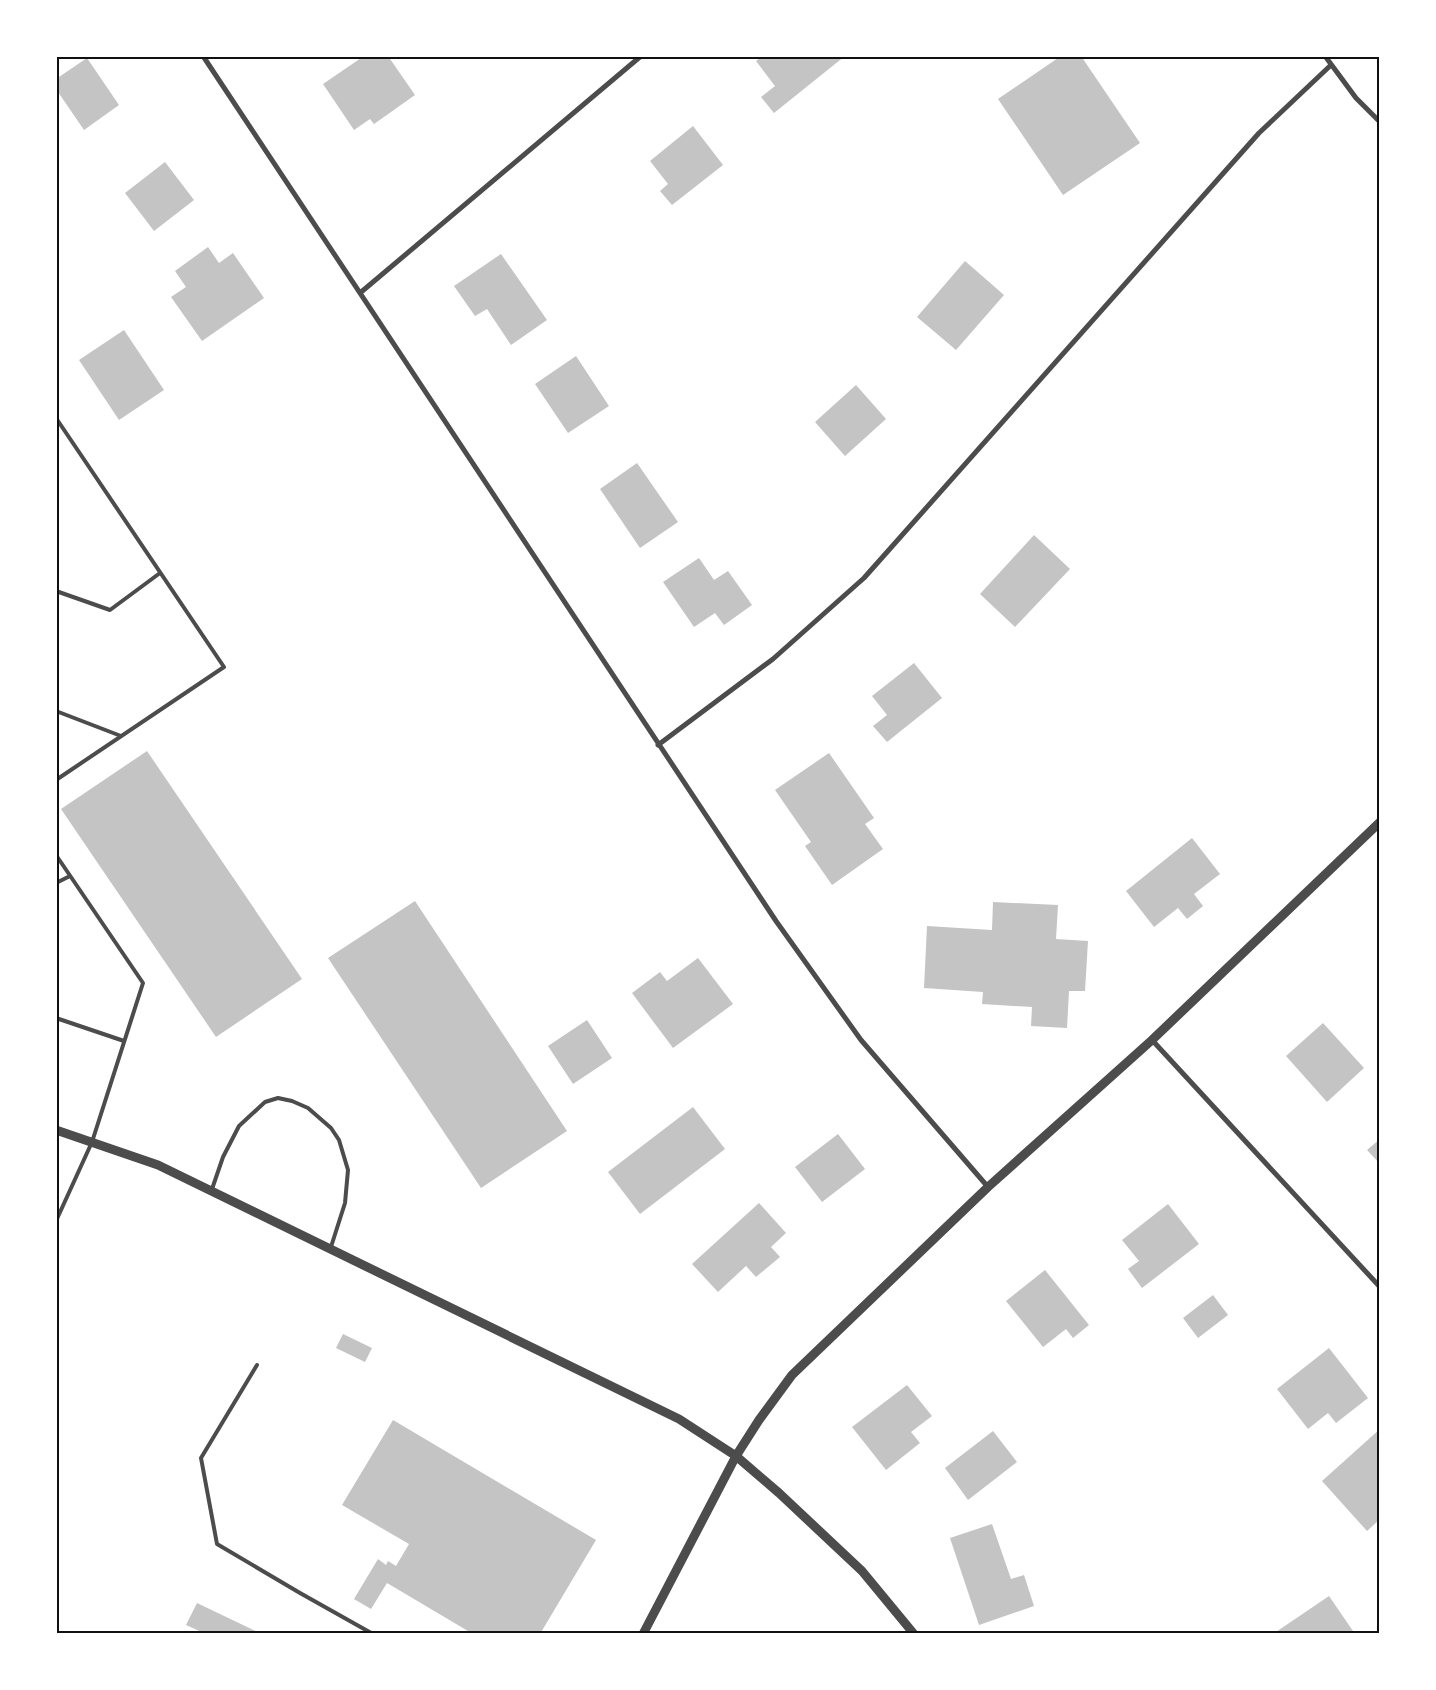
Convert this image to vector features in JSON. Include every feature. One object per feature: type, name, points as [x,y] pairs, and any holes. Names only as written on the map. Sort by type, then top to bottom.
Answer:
[{"type":"street","points":[[203,56],[776,921],[861,1040],[988,1186]]},
{"type":"street","points":[[360,293],[640,56]]},
{"type":"street","points":[[1325,56],[1356,98],[1380,122]]},
{"type":"street","points":[[658,744],[773,659],[864,578],[1259,133],[1331,65]]},
{"type":"street","points":[[643,1634],[736,1456],[759,1420],[792,1375],[988,1186],[1152,1040],[1380,822]]},
{"type":"street","points":[[1152,1040],[1380,1287]]},
{"type":"street","points":[[56,1130],[158,1165],[679,1419],[736,1456],[779,1493],[862,1571],[914,1634]]},
{"type":"lane","points":[[56,418],[224,667],[56,780]]},
{"type":"lane","points":[[56,591],[110,610],[160,573]]},
{"type":"lane","points":[[56,711],[121,736]]},
{"type":"lane","points":[[56,855],[143,983],[92,1142],[56,1221]]},
{"type":"lane","points":[[56,883],[70,876]]},
{"type":"lane","points":[[56,1018],[124,1041]]},
{"type":"lane","points":[[211,1192],[223,1157],[239,1126],[265,1102],[278,1098],[292,1101],[308,1108],[331,1128],[339,1140],[348,1170],[345,1203],[330,1250]]},
{"type":"lane","points":[[257,1365],[201,1458],[217,1544],[373,1634]]},
{"type":"building","points":[[364,56],[388,56],[415,95],[374,124],[370,119],[354,130],[323,84]]},
{"type":"building","points":[[763,56],[845,56],[774,113],[761,97],[775,86],[756,61]]},
{"type":"building","points":[[1061,56],[1081,56],[1140,143],[1063,195],[998,99]]},
{"type":"building","points":[[87,58],[119,105],[84,130],[56,89],[56,79]]},
{"type":"building","points":[[693,126],[723,165],[672,205],[660,191],[668,184],[650,161]]},
{"type":"building","points":[[165,162],[194,200],[154,231],[125,193]]},
{"type":"building","points":[[208,247],[219,263],[233,253],[264,298],[202,341],[171,297],[186,287],[175,271]]},
{"type":"building","points":[[501,254],[547,320],[511,345],[487,309],[475,316],[454,286]]},
{"type":"building","points":[[965,261],[1004,295],[956,350],[917,317]]},
{"type":"building","points":[[124,330],[164,390],[119,420],[79,360]]},
{"type":"building","points":[[576,356],[609,406],[568,433],[535,384]]},
{"type":"building","points":[[856,385],[886,419],[845,456],[815,422]]},
{"type":"building","points":[[637,463],[678,522],[640,548],[600,489]]},
{"type":"building","points":[[1034,535],[1070,569],[1015,627],[980,594]]},
{"type":"building","points":[[699,558],[714,580],[728,571],[752,605],[724,625],[715,613],[694,627],[663,582]]},
{"type":"building","points":[[914,663],[942,698],[887,742],[873,726],[887,715],[872,696]]},
{"type":"building","points":[[147,751],[302,979],[216,1037],[61,809]]},
{"type":"building","points":[[829,753],[874,818],[865,824],[883,849],[832,885],[805,846],[811,842],[775,790]]},
{"type":"building","points":[[1192,838],[1220,874],[1194,894],[1203,906],[1187,919],[1178,908],[1154,927],[1126,891]]},
{"type":"building","points":[[415,901],[567,1131],[481,1188],[328,958]]},
{"type":"building","points":[[993,902],[1058,905],[1056,939],[1088,941],[1085,991],[1069,991],[1067,1028],[1031,1026],[1032,1007],[982,1004],[983,992],[924,988],[927,926],[992,930]]},
{"type":"building","points":[[698,958],[733,1004],[673,1048],[632,993],[660,972],[667,981]]},
{"type":"building","points":[[587,1020],[612,1058],[573,1084],[548,1046]]},
{"type":"building","points":[[1323,1023],[1364,1068],[1327,1102],[1286,1056]]},
{"type":"building","points":[[693,1107],[725,1149],[640,1214],[608,1172]]},
{"type":"building","points":[[838,1134],[865,1169],[822,1202],[795,1167]]},
{"type":"building","points":[[1380,1139],[1380,1164],[1367,1150]]},
{"type":"building","points":[[759,1203],[786,1233],[771,1247],[780,1257],[756,1277],[746,1266],[718,1292],[692,1264]]},
{"type":"building","points":[[1168,1204],[1199,1244],[1142,1288],[1128,1269],[1139,1261],[1122,1240]]},
{"type":"building","points":[[1045,1270],[1089,1325],[1073,1338],[1066,1329],[1043,1347],[1006,1301]]},
{"type":"building","points":[[1213,1295],[1228,1315],[1198,1338],[1183,1318]]},
{"type":"building","points":[[343,1334],[372,1348],[365,1362],[336,1348]]},
{"type":"building","points":[[1329,1348],[1368,1398],[1336,1423],[1328,1413],[1308,1429],[1277,1389]]},
{"type":"building","points":[[907,1385],[932,1416],[911,1432],[920,1443],[886,1470],[852,1427]]},
{"type":"building","points":[[393,1420],[596,1540],[540,1634],[473,1634],[387,1583],[371,1609],[354,1599],[378,1559],[386,1565],[388,1561],[396,1566],[409,1544],[342,1505]]},
{"type":"building","points":[[1380,1429],[1380,1519],[1367,1531],[1322,1481]]},
{"type":"building","points":[[993,1431],[1017,1462],[968,1500],[945,1468]]},
{"type":"building","points":[[992,1524],[1011,1579],[1024,1575],[1034,1606],[979,1625],[950,1538]]},
{"type":"building","points":[[1329,1596],[1355,1634],[1273,1634]]},
{"type":"building","points":[[197,1603],[262,1634],[206,1634],[186,1625]]}]
